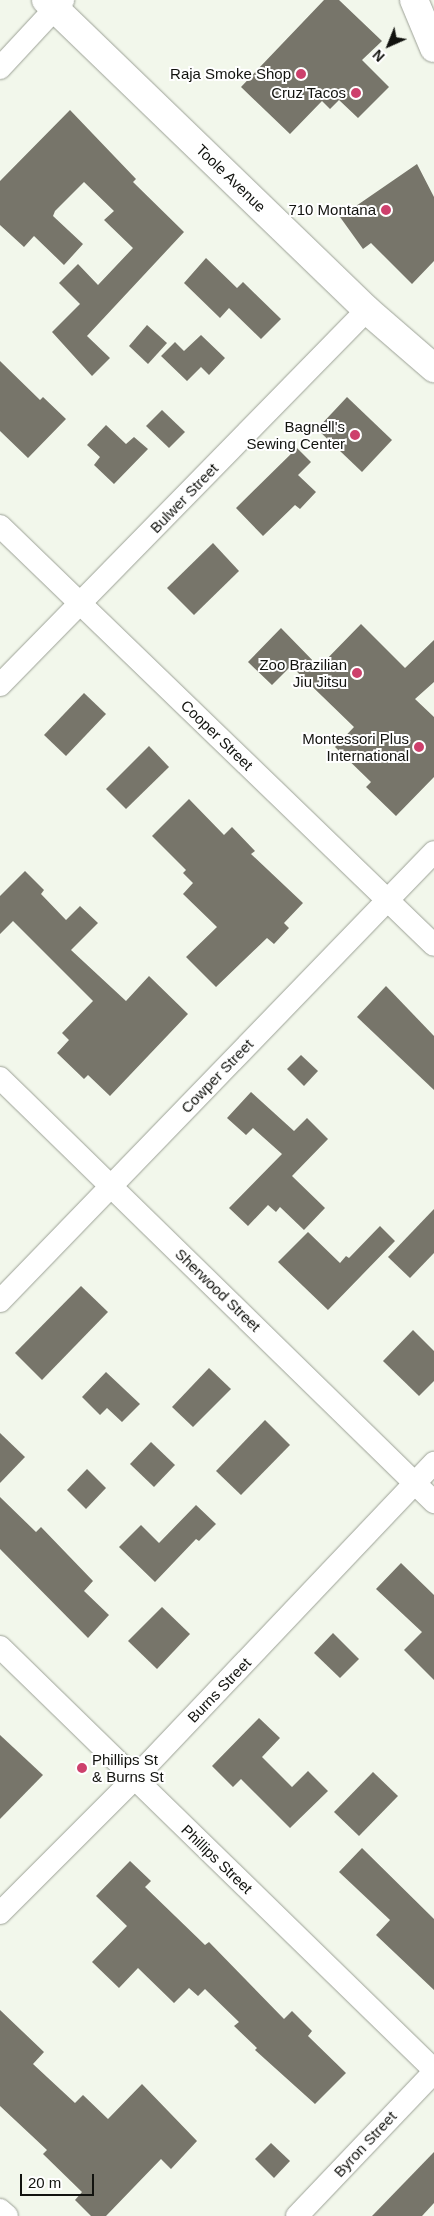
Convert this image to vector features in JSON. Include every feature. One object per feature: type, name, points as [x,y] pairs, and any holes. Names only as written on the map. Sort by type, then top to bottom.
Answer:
[{"type":"main road","points":[[414,0],[434,48]]},
{"type":"main road","name":"Toole Avenue","points":[[55,3],[367,310],[425,362],[434,380]]},
{"type":"street","points":[[0,68],[55,3]]},
{"type":"street","name":"Bulwer Street","points":[[0,685],[367,310]]},
{"type":"street","name":"Cooper Street","points":[[0,526],[434,945]]},
{"type":"street","name":"Cowper Street","points":[[0,1301],[434,852]]},
{"type":"street","name":"Sherwood Street","points":[[0,1078],[434,1502]]},
{"type":"street","name":"Burns Street","points":[[0,1913],[134,1779],[434,1463]]},
{"type":"street","name":"Phillips Street","points":[[0,1647],[434,2071]]},
{"type":"street","name":"Byron Street","points":[[297,2216],[434,2071]]},
{"type":"street","points":[[0,2210],[7,2216]]},
{"type":"building","name":"Raja Smoke Shop","points":[[324,0],[339,0],[382,41],[362,60],[389,87],[358,118],[339,100],[330,109],[322,101],[290,134],[241,87]]},
{"type":"building","points":[[70,110],[136,179],[133,182],[184,232],[87,336],[110,358],[92,376],[52,332],[80,304],[59,283],[78,264],[98,285],[133,248],[104,220],[114,211],[84,182],[55,211],[53,216],[83,244],[64,265],[34,236],[24,247],[0,225],[0,181]]},
{"type":"building","points":[[417,164],[434,197],[434,261],[412,284],[371,243],[363,249],[340,217]]},
{"type":"building","points":[[206,258],[237,288],[243,282],[281,319],[261,339],[229,308],[220,318],[184,283]]},
{"type":"building","points":[[147,325],[167,343],[148,364],[129,346]]},
{"type":"building","points":[[201,335],[225,358],[209,375],[201,367],[187,381],[161,356],[175,342],[184,351]]},
{"type":"building","points":[[0,361],[40,400],[43,397],[66,419],[28,458],[0,431]]},
{"type":"building","name":"Bagnell's Sewing Center","points":[[347,397],[392,440],[362,472],[317,429]]},
{"type":"building","points":[[162,410],[185,432],[169,448],[146,426]]},
{"type":"building","points":[[106,425],[126,444],[134,437],[148,449],[114,484],[94,465],[100,457],[87,445]]},
{"type":"building","points":[[297,448],[311,462],[298,475],[316,492],[300,509],[295,505],[263,536],[236,508]]},
{"type":"building","points":[[213,543],[239,571],[194,615],[167,588]]},
{"type":"building","points":[[361,624],[405,668],[434,640],[434,682],[415,699],[434,717],[434,777],[396,816],[366,787],[371,782],[335,747],[354,727],[291,666],[272,685],[248,662],[281,628],[319,667]]},
{"type":"building","points":[[84,693],[106,714],[66,756],[44,735]]},
{"type":"building","points":[[149,746],[169,767],[126,809],[106,789]]},
{"type":"building","points":[[189,799],[224,835],[232,827],[255,851],[251,854],[303,903],[284,923],[289,928],[274,944],[267,938],[216,987],[186,957],[217,927],[183,894],[193,883],[183,873],[186,870],[152,836]]},
{"type":"building","points":[[25,871],[44,890],[41,894],[66,920],[80,906],[98,923],[71,950],[126,1001],[149,976],[188,1014],[110,1096],[88,1075],[84,1079],[57,1053],[69,1040],[62,1033],[93,1001],[13,921],[0,934],[0,896]]},
{"type":"building","points":[[386,986],[434,1036],[434,1090],[357,1017]]},
{"type":"building","points":[[301,1055],[318,1071],[304,1086],[287,1069]]},
{"type":"building","points":[[251,1092],[294,1131],[307,1118],[328,1139],[292,1176],[325,1208],[304,1230],[280,1207],[276,1212],[268,1205],[248,1226],[229,1208],[282,1154],[253,1128],[246,1135],[227,1118]]},
{"type":"building","points":[[434,1209],[434,1253],[410,1278],[388,1257]]},
{"type":"building","points":[[380,1226],[395,1241],[328,1310],[278,1262],[308,1232],[340,1263],[346,1256],[349,1258]]},
{"type":"building","points":[[81,1286],[108,1312],[42,1380],[15,1353]]},
{"type":"building","points":[[413,1330],[434,1351],[434,1381],[419,1396],[383,1361]]},
{"type":"building","points":[[209,1368],[231,1389],[193,1427],[172,1407]]},
{"type":"building","points":[[106,1372],[140,1404],[122,1422],[107,1408],[100,1415],[82,1397]]},
{"type":"building","points":[[265,1420],[290,1445],[241,1495],[216,1471]]},
{"type":"building","points":[[0,1433],[25,1457],[0,1483]]},
{"type":"building","points":[[151,1442],[175,1465],[154,1487],[130,1464]]},
{"type":"building","points":[[87,1469],[106,1488],[86,1509],[67,1490]]},
{"type":"building","points":[[0,1497],[36,1532],[41,1527],[93,1581],[84,1591],[109,1615],[88,1638],[0,1549]]},
{"type":"building","points":[[196,1505],[216,1524],[199,1541],[196,1539],[155,1582],[119,1547],[141,1525],[159,1543]]},
{"type":"building","points":[[401,1563],[434,1595],[434,1680],[404,1650],[422,1632],[376,1589]]},
{"type":"building","points":[[162,1607],[190,1634],[157,1669],[128,1641]]},
{"type":"building","points":[[333,1633],[359,1659],[340,1678],[314,1653]]},
{"type":"building","points":[[259,1718],[280,1738],[262,1757],[292,1787],[308,1771],[328,1791],[290,1828],[241,1779],[233,1787],[212,1766]]},
{"type":"building","points":[[0,1735],[43,1775],[0,1819]]},
{"type":"building","points":[[373,1772],[398,1796],[359,1836],[334,1812]]},
{"type":"building","points":[[362,1848],[434,1919],[434,1990],[376,1935],[390,1920],[339,1872]]},
{"type":"building","points":[[130,1861],[151,1881],[145,1887],[205,1945],[209,1942],[284,2019],[292,2011],[312,2031],[308,2036],[346,2073],[315,2104],[255,2050],[257,2048],[234,2026],[239,2022],[205,1989],[198,1996],[189,1988],[174,2003],[138,1968],[119,1988],[92,1962],[127,1926],[96,1896]]},
{"type":"building","points":[[0,2010],[44,2052],[33,2064],[75,2103],[83,2095],[108,2119],[142,2084],[197,2141],[171,2169],[161,2159],[106,2216],[91,2216],[75,2200],[82,2192],[43,2154],[47,2150],[0,2106]]},
{"type":"building","points":[[271,2143],[290,2161],[274,2178],[255,2159]]},
{"type":"building","points":[[434,2152],[434,2203],[422,2216],[372,2216]]},
{"type":"place","name":"Raja Smoke Shop","points":[[301,74]]},
{"type":"place","name":"Cruz Tacos","points":[[356,93]]},
{"type":"place","name":"710 Montana","points":[[386,210]]},
{"type":"place","name":"Bagnell's Sewing Center","points":[[355,435]]},
{"type":"place","name":"Zoo Brazilian Jiu Jitsu","points":[[357,673]]},
{"type":"place","name":"Montessori Plus International","points":[[419,747]]},
{"type":"place","name":"Phillips St & Burns St","points":[[82,1768]]}]
